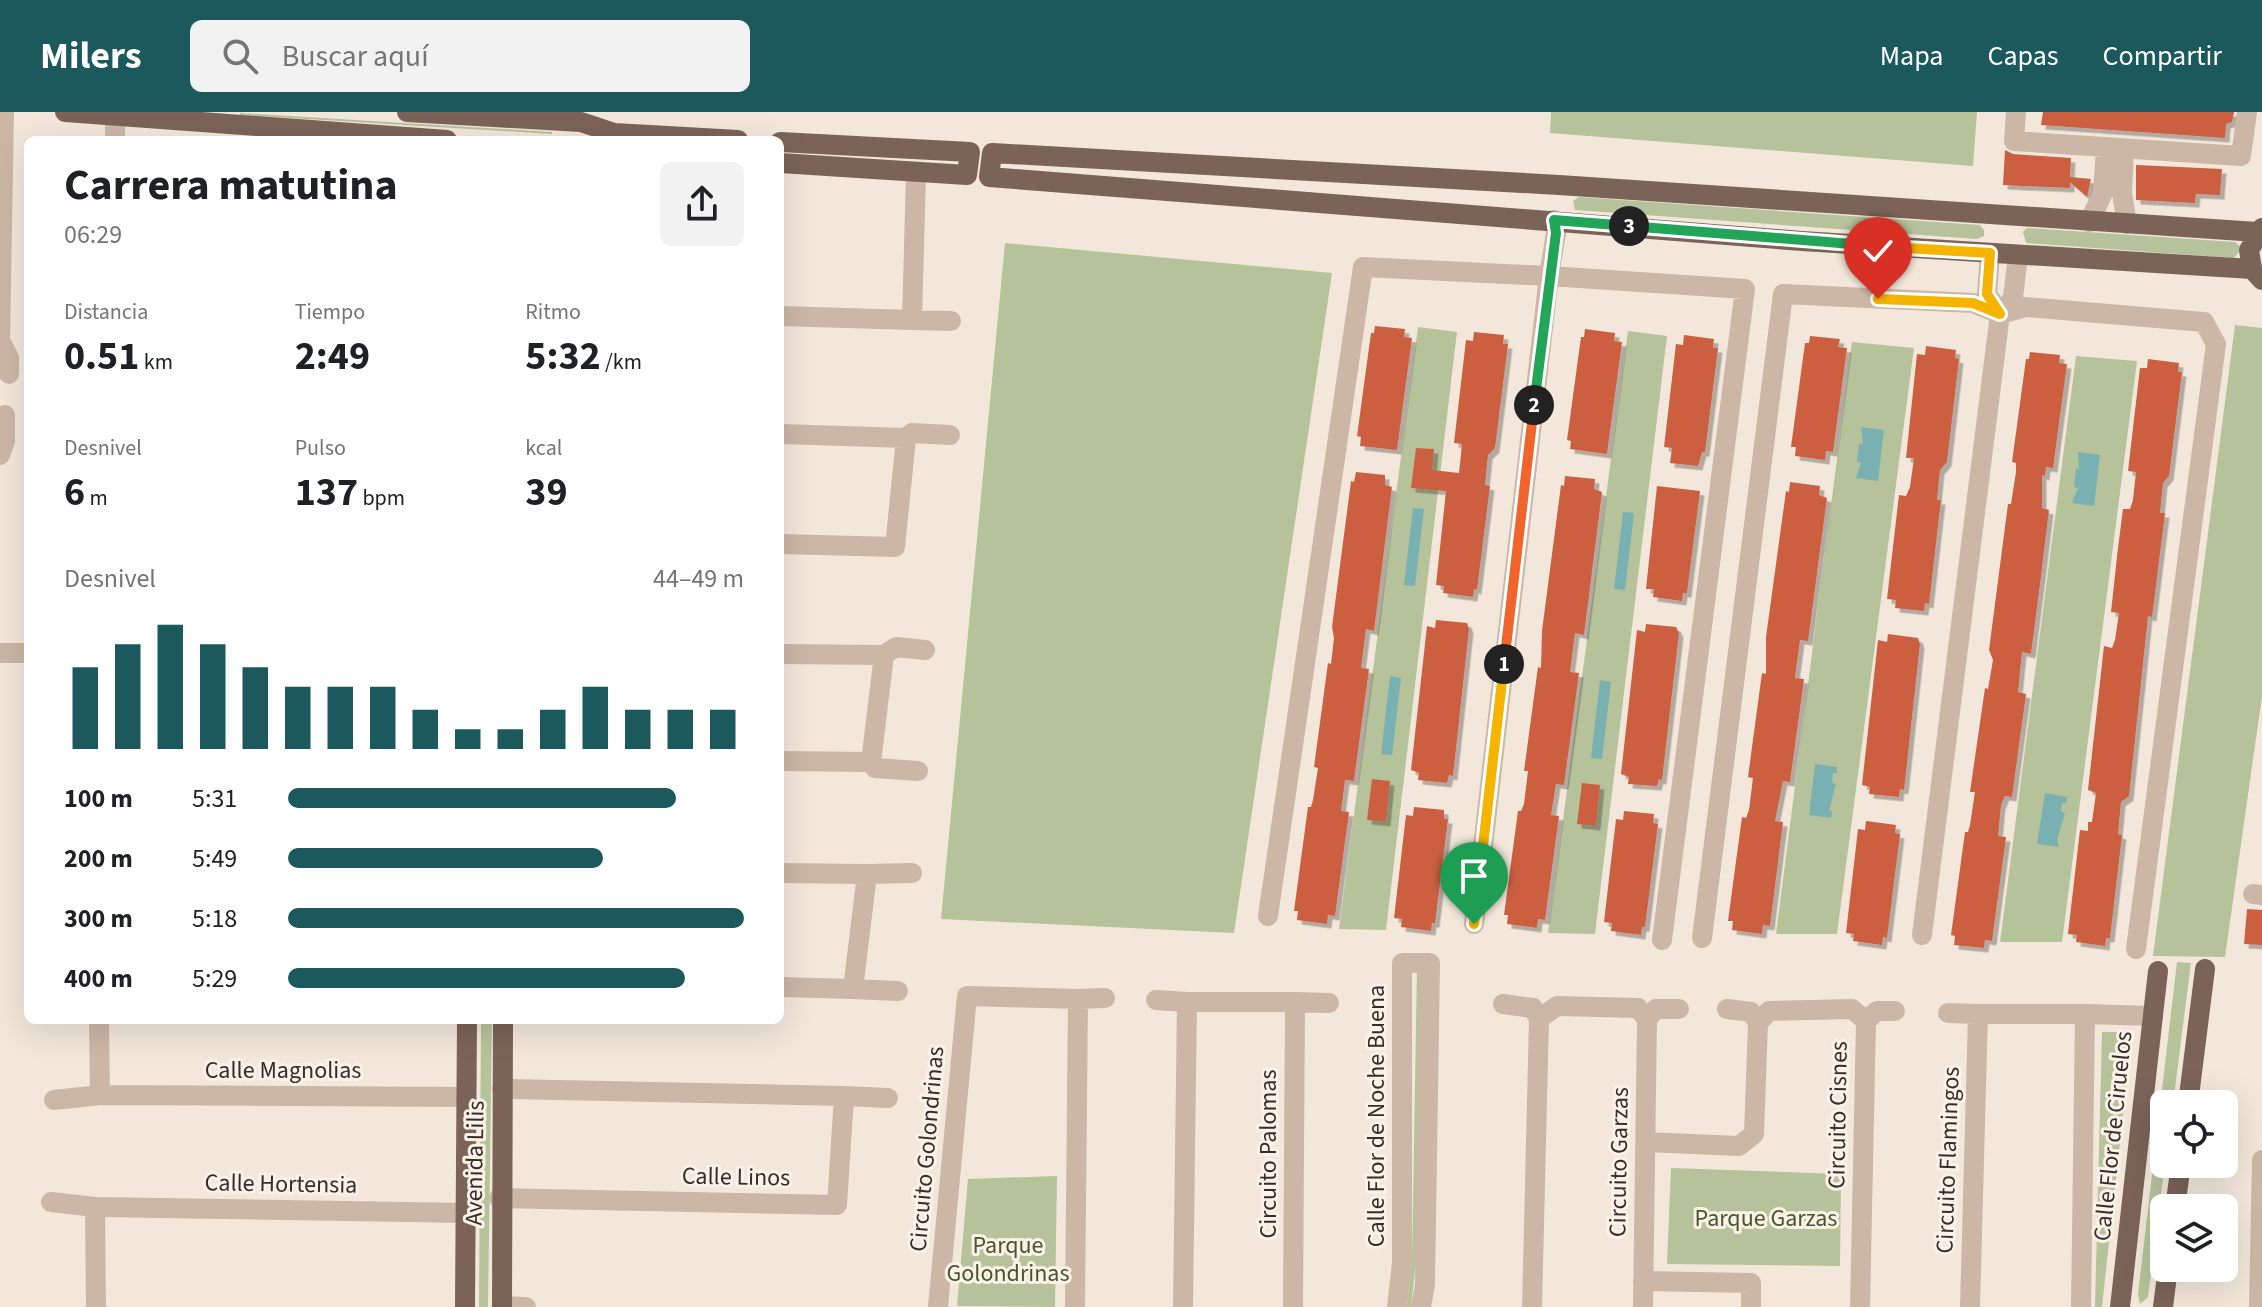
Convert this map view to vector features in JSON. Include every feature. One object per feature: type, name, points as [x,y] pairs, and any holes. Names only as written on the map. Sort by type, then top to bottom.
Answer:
[{"type":"main road","points":[[65,112],[184,117],[227,133],[321,136]]},
{"type":"main road","points":[[407,112],[580,125],[610,136]]},
{"type":"main road","points":[[613,136],[617,112]]},
{"type":"main road","points":[[784,142],[970,152],[967,175],[784,163]]},
{"type":"main road","points":[[992,153],[1559,185],[2089,222],[2259,230],[2249,250],[2257,275],[989,177],[992,153]]},
{"type":"main road","points":[[1554,220],[1559,185]]},
{"type":"main road","points":[[2003,254],[2006,216]]},
{"type":"main road","points":[[2190,1090],[2205,969]]},
{"type":"main road","name":"Calle Flor de Ciruelos","points":[[2120,1307],[2158,971]]},
{"type":"main road","name":"Avenida Lilis","points":[[465,1307],[467,1024]]},
{"type":"main road","name":"Avenida Lilis","points":[[502,1307],[499,1198],[503,1024]]},
{"type":"main road","points":[[2163,1307],[2166,1282]]},
{"type":"street","points":[[4,112],[1,344],[9,358],[9,374]]},
{"type":"street","points":[[2016,112],[2014,141],[2241,156],[2247,112]]},
{"type":"street","points":[[115,114],[115,136]]},
{"type":"street","points":[[2089,222],[2103,193],[2115,149]]},
{"type":"street","points":[[2115,149],[2127,224]]},
{"type":"street","points":[[912,320],[916,174]]},
{"type":"street","points":[[1474,924],[1556,233],[1554,220]]},
{"type":"street","points":[[1922,935],[2000,314],[2013,298],[2003,254]]},
{"type":"street","points":[[1268,916],[1363,267],[1745,289],[1662,940]]},
{"type":"street","points":[[1702,938],[1783,294],[1973,303],[2000,314],[2026,307],[2204,322],[2216,344],[2136,949]]},
{"type":"street","points":[[784,316],[951,321]]},
{"type":"street","points":[[0,455],[5,441],[5,415]]},
{"type":"street","points":[[784,434],[906,438],[912,433],[950,435]]},
{"type":"street","points":[[784,544],[895,547],[906,438]]},
{"type":"street","points":[[784,654],[884,655],[896,647],[925,650]]},
{"type":"street","points":[[0,653],[24,653]]},
{"type":"street","points":[[884,655],[871,762],[875,768],[918,771]]},
{"type":"street","points":[[784,761],[871,762]]},
{"type":"street","points":[[784,873],[912,873]]},
{"type":"street","points":[[853,989],[867,874]]},
{"type":"street","name":"Calle Flor de Noche Buena","points":[[1397,1307],[1402,1263],[1402,963],[1430,963],[1425,1285],[1421,1307]]},
{"type":"street","points":[[784,987],[898,991]]},
{"type":"street","name":"Circuito Golondrinas","points":[[938,1307],[959,995],[1105,998]]},
{"type":"street","points":[[1075,1307],[1078,999]]},
{"type":"street","points":[[1156,1000],[1329,1003]]},
{"type":"street","points":[[1183,1307],[1187,1002]]},
{"type":"street","name":"Circuito Palomas","points":[[1293,1307],[1295,1002]]},
{"type":"street","points":[[1503,1004],[1533,1008],[1539,1019],[1532,1307]]},
{"type":"street","points":[[1539,1019],[1557,1006],[1638,1008],[1647,1019],[1656,1009],[1679,1009]]},
{"type":"street","points":[[1646,1142],[1739,1146],[1754,1134],[1758,1023],[1751,1012],[1727,1009]]},
{"type":"street","name":"Circuito Cisnes","points":[[1758,1023],[1769,1011],[1852,1009],[1866,1021]]},
{"type":"street","name":"Circuito Cisnes","points":[[1860,1307],[1866,1021],[1877,1011],[1895,1011]]},
{"type":"street","points":[[1948,1013],[2153,1016]]},
{"type":"street","name":"Circuito Flamingos","points":[[1970,1307],[1978,1014]]},
{"type":"street","points":[[2081,1307],[2085,1014]]},
{"type":"street","name":"Circuito Garzas","points":[[1643,1307],[1647,1019]]},
{"type":"street","points":[[99,1024],[100,1095]]},
{"type":"street","points":[[502,1089],[888,1098]]},
{"type":"street","name":"Calle Magnolias","points":[[54,1100],[100,1095],[466,1097]]},
{"type":"street","name":"Calle Linos","points":[[499,1198],[837,1205],[844,1096]]},
{"type":"street","points":[[2259,1307],[2262,1160]]},
{"type":"street","name":"Calle Hortensia","points":[[51,1202],[95,1207],[467,1213]]},
{"type":"street","points":[[95,1207],[96,1307]]},
{"type":"street","points":[[1643,1281],[1751,1283],[1751,1307]]},
{"type":"street","points":[[502,1307],[526,1307]]},
{"type":"green space","points":[[1551,112],[1977,112],[1973,166],[1550,133]]},
{"type":"green space","points":[[240,115],[552,132],[552,134]]},
{"type":"green space","points":[[1579,197],[1980,225],[1984,236],[1977,239],[1575,210],[1573,201]]},
{"type":"green space","points":[[2027,228],[2235,242],[2240,246],[2234,258],[2026,243],[2023,232]]},
{"type":"green space","points":[[1005,243],[1332,273],[1234,933],[941,919]]},
{"type":"green space","points":[[2235,325],[2262,328],[2262,696],[2225,957],[2153,956]]},
{"type":"green space","points":[[1418,327],[1457,332],[1386,930],[1339,929]]},
{"type":"green space","points":[[1628,331],[1667,336],[1595,934],[1548,933]]},
{"type":"green space","points":[[1852,342],[1914,348],[1837,934],[1776,934]]},
{"type":"green space","points":[[2076,356],[2137,361],[2062,942],[2000,942]]},
{"type":"green space","points":[[2177,962],[2191,963],[2175,1090],[2162,1090]]},
{"type":"green space","points":[[1417,966],[1421,966],[1416,1262],[1411,1307],[1407,1307],[1412,1261]]},
{"type":"green space","points":[[481,1024],[492,1024],[488,1307],[479,1307]]},
{"type":"green space","points":[[2102,1032],[2132,1032],[2102,1307],[2095,1307]]},
{"type":"green space","name":"Parque Garzas","points":[[1671,1168],[1841,1174],[1840,1266],[1667,1264]]},
{"type":"green space","name":"Parque Golondrinas","points":[[1057,1176],[1055,1307],[957,1306],[968,1179]]},
{"type":"green space","points":[[2152,1178],[2163,1178],[2161,1194],[2150,1194],[2148,1297],[2140,1304],[2138,1294]]},
{"type":"water","points":[[1861,427],[1884,430],[1878,481],[1856,478],[1861,463],[1857,462],[1859,444],[1863,444]]},
{"type":"water","points":[[2078,452],[2100,455],[2094,506],[2072,503],[2078,488],[2074,487],[2076,469],[2079,469]]},
{"type":"water","points":[[1413,508],[1424,509],[1415,586],[1404,585]]},
{"type":"water","points":[[1623,512],[1634,513],[1625,590],[1614,589]]},
{"type":"water","points":[[1390,676],[1401,678],[1392,755],[1381,754]]},
{"type":"water","points":[[1600,680],[1611,682],[1602,759],[1591,758]]},
{"type":"water","points":[[1815,764],[1837,767],[1837,773],[1833,773],[1832,783],[1836,784],[1829,811],[1832,811],[1831,818],[1809,815]]},
{"type":"water","points":[[2045,793],[2067,797],[2066,803],[2062,803],[2061,812],[2065,813],[2057,840],[2059,847],[2037,844]]},
{"type":"building","points":[[2043,112],[2234,112],[2232,122],[2226,124],[2225,138],[2041,125]]},
{"type":"building","points":[[2005,150],[2013,154],[2071,158],[2070,177],[2091,179],[2087,197],[2070,182],[2070,188],[2003,185]]},
{"type":"building","points":[[2136,165],[2222,169],[2220,195],[2196,194],[2195,203],[2136,200]]},
{"type":"building","points":[[1375,326],[1405,329],[1404,337],[1412,338],[1397,450],[1360,446],[1361,437],[1357,436],[1371,333],[1374,333]]},
{"type":"building","points":[[1585,329],[1615,333],[1614,341],[1622,342],[1607,454],[1570,449],[1571,441],[1567,440],[1581,337],[1584,337]]},
{"type":"building","points":[[1474,332],[1504,335],[1503,344],[1508,344],[1495,448],[1488,455],[1485,485],[1490,486],[1477,590],[1474,589],[1473,597],[1443,593],[1444,586],[1436,585],[1446,491],[1411,488],[1416,448],[1434,449],[1432,470],[1459,473],[1462,444],[1454,443],[1466,340],[1473,341]]},
{"type":"building","points":[[1684,335],[1714,339],[1713,348],[1718,348],[1705,452],[1702,452],[1698,466],[1670,463],[1672,448],[1664,447],[1676,344],[1683,345]]},
{"type":"building","points":[[1810,336],[1840,339],[1838,347],[1847,348],[1833,452],[1826,451],[1825,460],[1795,456],[1796,447],[1791,447],[1805,343],[1809,343]]},
{"type":"building","points":[[1926,346],[1956,350],[1955,358],[1959,359],[1947,462],[1940,470],[1937,500],[1941,500],[1929,604],[1925,603],[1924,611],[1895,608],[1896,600],[1887,599],[1899,495],[1906,496],[1910,487],[1914,458],[1906,458],[1917,354],[1925,355]]},
{"type":"building","points":[[2030,352],[2060,355],[2059,363],[2067,364],[2053,468],[2046,467],[2045,476],[2042,475],[2042,508],[2049,510],[2031,654],[2022,652],[2018,692],[2026,694],[2012,797],[2005,796],[2001,805],[1998,836],[2006,837],[1992,941],[1985,940],[1984,948],[1954,945],[1955,936],[1951,935],[1965,832],[1968,832],[1970,825],[1975,792],[1970,792],[1985,688],[1988,689],[1993,660],[1989,650],[2008,504],[2011,504],[2016,472],[2016,463],[2012,462],[2026,359],[2029,359]]},
{"type":"building","points":[[2148,359],[2179,363],[2178,372],[2182,372],[2169,476],[2163,483],[2160,513],[2165,513],[2152,617],[2148,616],[2129,796],[2121,802],[2118,834],[2122,835],[2110,938],[2106,938],[2105,946],[2076,942],[2077,935],[2068,934],[2080,830],[2088,831],[2088,822],[2092,822],[2096,793],[2088,790],[2104,646],[2112,648],[2115,640],[2119,613],[2111,612],[2118,548],[2123,509],[2130,509],[2133,500],[2136,472],[2128,471],[2140,368],[2147,368]]},
{"type":"building","points":[[1356,472],[1385,475],[1385,485],[1392,487],[1374,631],[1366,629],[1361,668],[1369,669],[1354,781],[1345,780],[1341,811],[1349,812],[1335,916],[1328,915],[1327,924],[1297,920],[1298,911],[1294,911],[1308,807],[1311,807],[1313,800],[1318,768],[1314,767],[1328,663],[1331,664],[1332,627],[1351,481],[1354,482]]},
{"type":"building","points":[[1565,476],[1595,479],[1594,489],[1602,492],[1584,635],[1575,633],[1570,672],[1579,673],[1564,785],[1556,784],[1551,815],[1559,816],[1545,920],[1538,919],[1537,928],[1507,924],[1508,915],[1504,915],[1518,811],[1524,804],[1528,771],[1524,771],[1538,667],[1541,668],[1542,631],[1561,485],[1564,486]]},
{"type":"building","points":[[1790,482],[1820,486],[1819,495],[1827,498],[1808,641],[1800,640],[1796,670],[1795,678],[1804,679],[1790,782],[1783,781],[1775,821],[1783,822],[1770,926],[1763,925],[1762,934],[1732,930],[1733,921],[1728,921],[1742,817],[1746,818],[1749,810],[1753,778],[1748,777],[1762,673],[1766,674],[1766,637],[1786,491],[1789,492]]},
{"type":"building","points":[[1657,486],[1700,491],[1687,593],[1683,593],[1682,601],[1653,597],[1654,589],[1646,589]]},
{"type":"building","points":[[1436,620],[1467,623],[1469,629],[1453,776],[1449,775],[1447,783],[1418,780],[1419,773],[1411,770],[1427,626],[1435,628]]},
{"type":"building","points":[[1646,624],[1676,627],[1679,633],[1662,780],[1659,779],[1657,786],[1628,784],[1629,777],[1621,774],[1637,630],[1645,632]]},
{"type":"building","points":[[1888,634],[1918,638],[1920,644],[1904,790],[1900,789],[1899,797],[1869,794],[1870,787],[1862,785],[1878,640],[1887,642]]},
{"type":"building","points":[[1372,779],[1390,781],[1386,822],[1367,820]]},
{"type":"building","points":[[1582,783],[1600,785],[1596,826],[1577,824]]},
{"type":"building","points":[[1414,807],[1444,810],[1444,819],[1448,819],[1435,923],[1432,923],[1431,931],[1401,927],[1402,919],[1394,918],[1406,815],[1413,816]]},
{"type":"building","points":[[1624,811],[1654,814],[1653,823],[1658,824],[1645,927],[1642,927],[1641,935],[1611,931],[1612,923],[1604,922],[1616,819],[1623,820]]},
{"type":"building","points":[[1866,821],[1896,825],[1895,833],[1900,834],[1887,938],[1883,937],[1882,945],[1853,941],[1854,934],[1846,933],[1858,829],[1865,830]]},
{"type":"building","points":[[2247,909],[2262,910],[2262,945],[2244,944]]},
{"type":"route","points":[[1474,924],[1556,233],[1554,220],[1990,253],[1987,294],[2000,314],[1973,303],[1878,299]]}]
